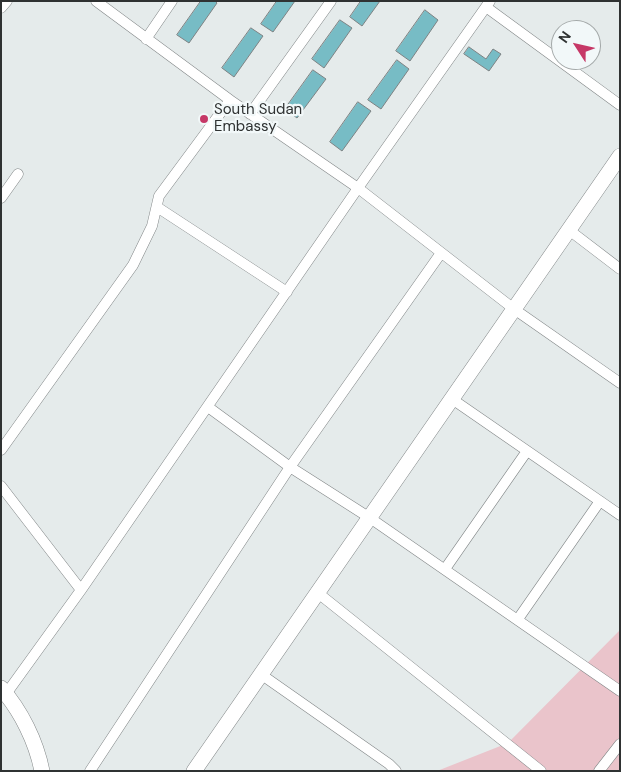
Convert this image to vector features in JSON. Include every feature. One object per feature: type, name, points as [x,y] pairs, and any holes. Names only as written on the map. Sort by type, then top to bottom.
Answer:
[{"type":"street","points":[[1,8],[6,1]]},
{"type":"street","points":[[96,1],[230,100],[358,188],[514,309],[620,383]]},
{"type":"street","points":[[146,39],[172,1]]},
{"type":"street","points":[[250,114],[330,1]]},
{"type":"street","points":[[42,771],[36,745],[26,724],[4,691],[81,590],[358,188],[488,4],[620,105]]},
{"type":"street","points":[[1,450],[133,266],[152,226],[159,196],[230,100]]},
{"type":"street","points":[[194,771],[620,156]]},
{"type":"street","points":[[1,198],[18,174]]},
{"type":"street","points":[[157,207],[288,292]]},
{"type":"street","points":[[569,230],[620,269]]},
{"type":"street","points":[[90,771],[290,467],[441,253]]},
{"type":"street","points":[[452,399],[620,515]]},
{"type":"street","points":[[208,407],[290,467],[370,518],[620,691]]},
{"type":"street","points":[[445,569],[527,451]]},
{"type":"street","points":[[1,486],[81,590]]},
{"type":"street","points":[[518,619],[600,501]]},
{"type":"street","points":[[318,593],[541,771]]},
{"type":"street","points":[[262,675],[389,764],[396,771]]},
{"type":"street","points":[[599,771],[620,744]]},
{"type":"shaded area","points":[[620,630],[620,771],[437,771],[508,743]]},
{"type":"building","points":[[201,1],[215,1],[217,3],[189,43],[177,35]]},
{"type":"building","points":[[277,1],[295,1],[273,32],[261,24]]},
{"type":"building","points":[[361,1],[380,1],[362,26],[350,17]]},
{"type":"building","points":[[425,10],[438,20],[410,61],[396,51]]},
{"type":"building","points":[[340,20],[352,28],[324,68],[312,59]]},
{"type":"building","points":[[251,28],[263,36],[234,77],[222,68]]},
{"type":"building","points":[[469,47],[486,59],[493,49],[501,54],[489,71],[464,54]]},
{"type":"building","points":[[397,60],[409,69],[381,109],[368,100]]},
{"type":"building","points":[[313,70],[326,79],[297,118],[285,109]]},
{"type":"building","points":[[358,102],[371,111],[342,151],[330,142]]},
{"type":"place","name":"South Sudan Embassy","points":[[204,119]]}]
